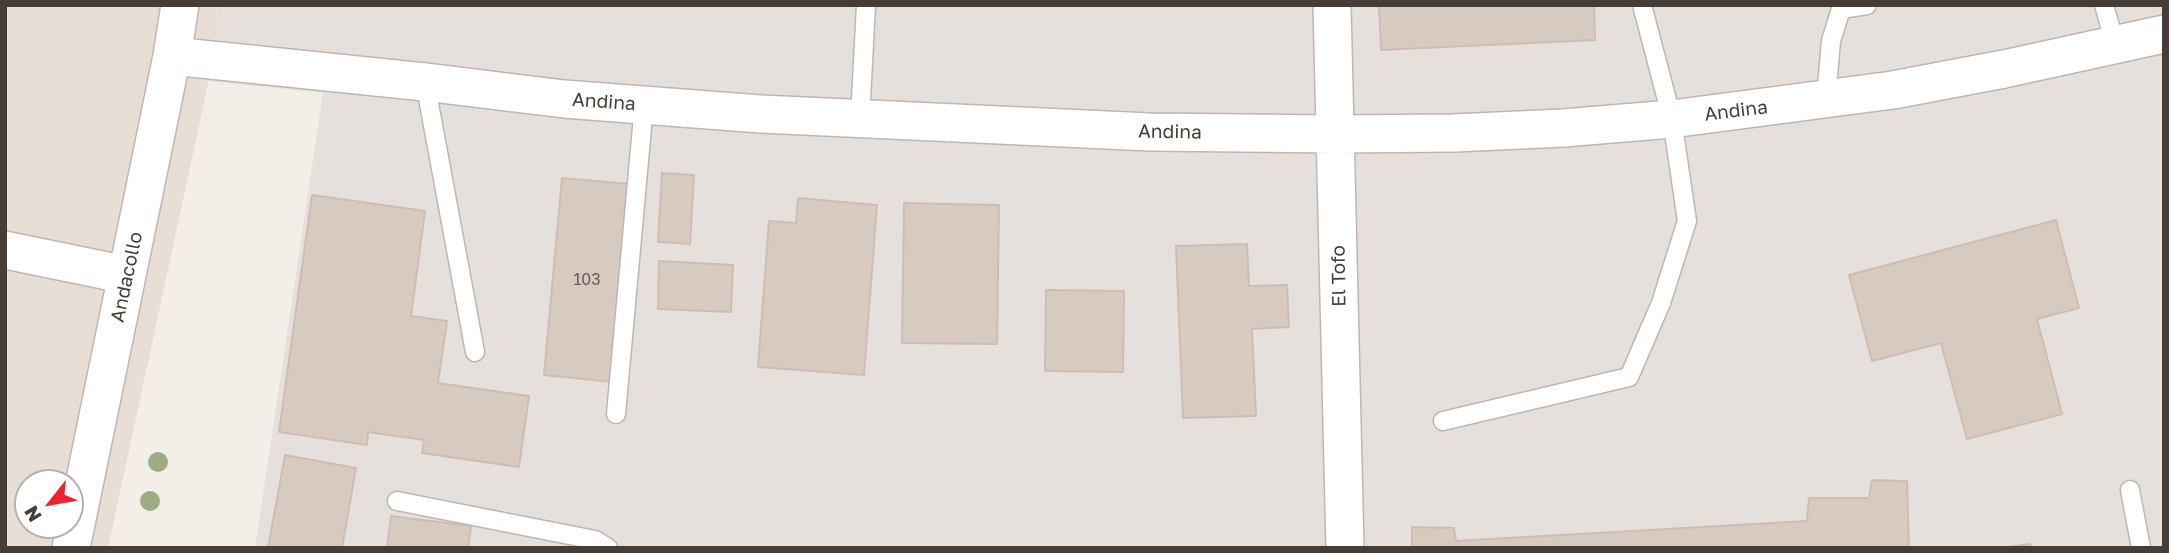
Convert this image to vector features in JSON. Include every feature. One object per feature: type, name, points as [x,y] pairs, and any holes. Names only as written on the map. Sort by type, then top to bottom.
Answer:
[{"type":"street","name":"Andacollo","points":[[71,548],[172,56],[180,5]]},
{"type":"street","name":"El Tofo","points":[[1332,5],[1345,548]]},
{"type":"street","name":"Andina","points":[[172,56],[564,99],[761,114],[1150,132],[1335,134],[1563,128],[1672,119],[1893,90],[2164,34]]},
{"type":"street","points":[[5,250],[127,275]]},
{"type":"lane","points":[[860,119],[866,5]]},
{"type":"lane","points":[[1443,421],[1629,377],[1661,303],[1687,221],[1672,119],[1642,5]]},
{"type":"lane","points":[[1826,99],[1831,41],[1841,9],[1867,5]]},
{"type":"lane","points":[[2104,5],[2115,44]]},
{"type":"lane","points":[[425,82],[475,352]]},
{"type":"lane","points":[[616,414],[644,105]]},
{"type":"lane","points":[[2130,490],[2141,548]]},
{"type":"lane","points":[[397,501],[595,540],[608,548]]},
{"type":"shaded area","points":[[5,5],[225,5],[108,548],[5,548]]},
{"type":"shaded area","points":[[225,5],[2164,5],[2164,548],[255,548],[323,93],[208,81]]},
{"type":"building","points":[[1594,5],[1595,40],[1381,50],[1379,6]]},
{"type":"building","points":[[662,173],[694,175],[690,244],[658,242]]},
{"type":"building","points":[[562,178],[630,184],[612,382],[544,375]]},
{"type":"building","points":[[312,195],[425,211],[411,316],[447,321],[438,383],[529,396],[519,467],[422,453],[424,440],[368,432],[367,445],[279,432]]},
{"type":"building","points":[[798,198],[877,205],[864,375],[758,367],[769,221],[796,223]]},
{"type":"building","points":[[904,203],[999,205],[997,344],[902,343]]},
{"type":"building","points":[[2056,220],[2079,308],[2037,319],[2062,414],[1967,439],[1941,343],[1872,361],[1849,275]]},
{"type":"building","points":[[1247,244],[1249,286],[1287,285],[1289,327],[1252,329],[1256,416],[1183,418],[1176,246]]},
{"type":"building","points":[[659,261],[733,265],[731,312],[658,309]]},
{"type":"building","points":[[1046,290],[1124,291],[1123,372],[1045,371]]},
{"type":"building","points":[[285,455],[356,468],[342,548],[268,548]]},
{"type":"building","points":[[1872,480],[1907,481],[1909,548],[1412,548],[1412,527],[1454,528],[1456,541],[1807,521],[1809,498],[1869,498]]},
{"type":"building","points":[[391,516],[471,526],[468,548],[387,548]]},
{"type":"building","points":[[2030,544],[2031,548],[2003,548]]}]
